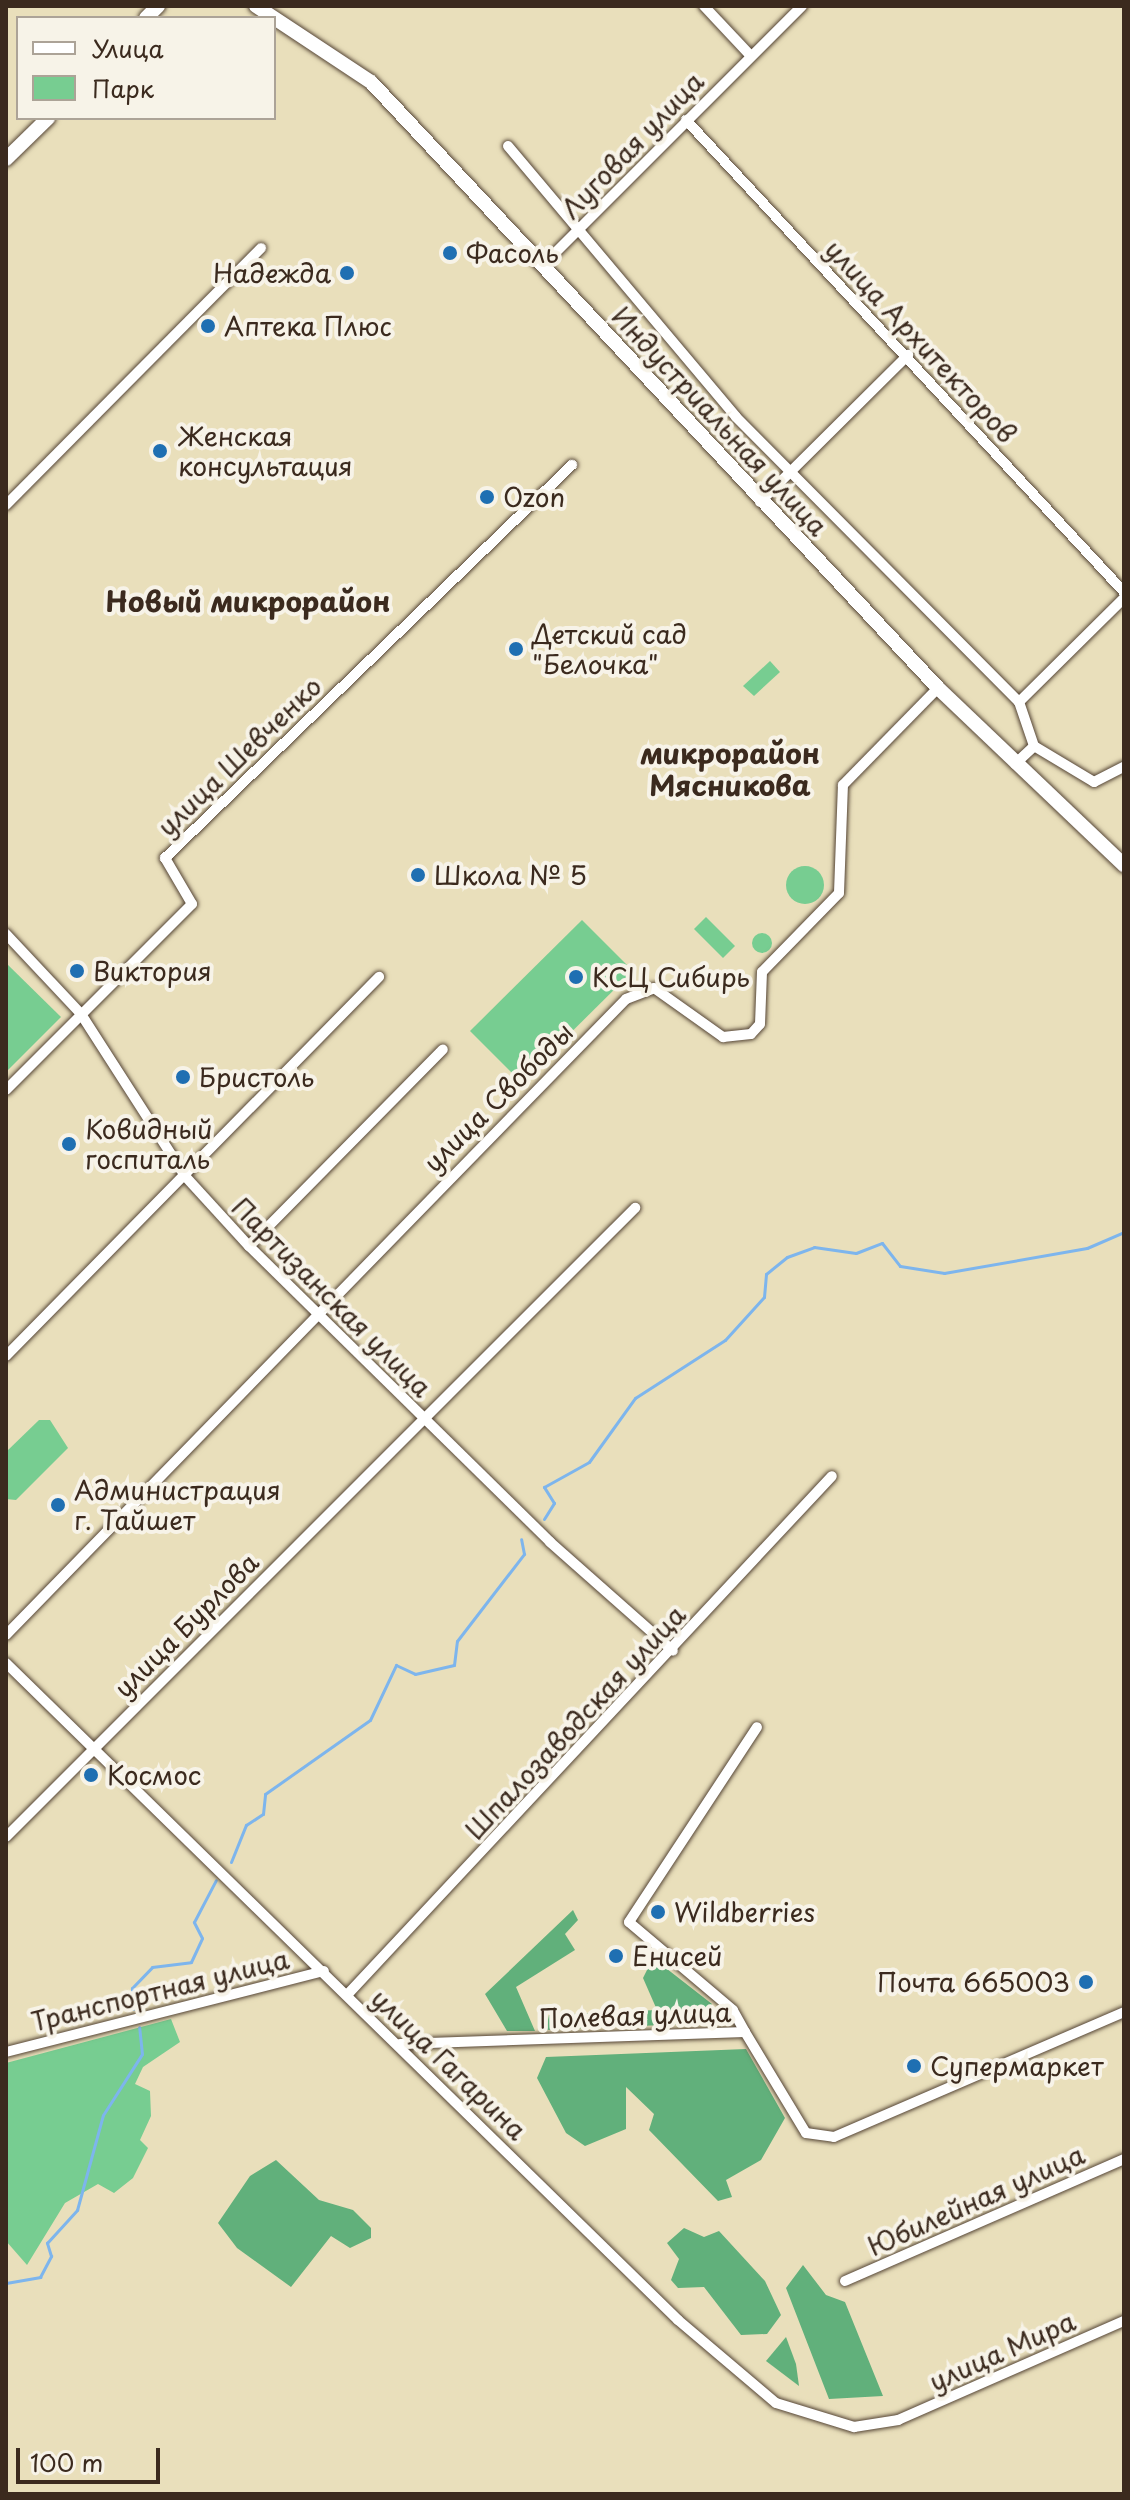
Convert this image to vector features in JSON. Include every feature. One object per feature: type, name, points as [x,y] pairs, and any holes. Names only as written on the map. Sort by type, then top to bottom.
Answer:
[{"type":"street","name":"Индустриальная улица","points":[[256,6],[275,16]]},
{"type":"street","points":[[704,6],[750,55]]},
{"type":"street","name":"Луговая улица","points":[[544,264],[802,6]]},
{"type":"street","name":"Индустриальная улица","points":[[277,17],[371,82],[544,264],[760,502],[938,688],[1124,865]]},
{"type":"street","points":[[6,159],[46,120]]},
{"type":"street","name":"улица Архитекторов","points":[[686,120],[908,355],[1124,592]]},
{"type":"street","name":"Индустриальная улица","points":[[508,146],[581,229],[699,375],[1019,702]]},
{"type":"street","points":[[6,505],[261,248]]},
{"type":"street","points":[[760,502],[908,355]]},
{"type":"street","name":"улица Шевченко","points":[[6,1090],[192,904],[165,858],[572,465]]},
{"type":"street","points":[[1124,598],[1019,702],[1034,746],[1094,782],[1124,767]]},
{"type":"street","name":"улица Свободы","points":[[6,1635],[315,1313],[626,999],[654,988],[723,1037],[751,1034],[760,1024],[762,972],[839,893],[843,785],[938,688]]},
{"type":"street","points":[[1015,764],[1034,746]]},
{"type":"street","name":"Партизанская улица","points":[[6,934],[81,1014],[185,1176],[249,1246],[424,1420],[673,1651]]},
{"type":"street","points":[[6,1356],[379,977]]},
{"type":"street","points":[[249,1246],[443,1049]]},
{"type":"street","name":"улица Бурлова","points":[[6,1837],[635,1208]]},
{"type":"street","name":"Шпалозаводская улица","points":[[347,1995],[673,1651],[832,1476]]},
{"type":"street","name":"улица Гагарина","points":[[6,1663],[750,2384],[809,2418],[854,2427],[898,2420]]},
{"type":"street","points":[[745,2032],[733,2010],[629,1922],[757,1727]]},
{"type":"street","name":"Транспортная улица","points":[[6,2052],[324,1971]]},
{"type":"street","name":"Полевая улица","points":[[400,2044],[745,2032],[806,2133],[834,2137],[1124,2012]]},
{"type":"street","name":"Юбилейная улица","points":[[845,2281],[1124,2159]]},
{"type":"street","name":"улица Мира","points":[[898,2420],[1124,2321]]},
{"type":"green space","points":[[770,661],[780,672],[754,696],[743,686]]},
{"type":"green space","points":[[805,866],[819,871],[824,885],[819,899],[805,904],[791,899],[786,885],[791,871]]},
{"type":"green space","points":[[706,917],[735,946],[723,958],[694,929]]},
{"type":"green space","points":[[582,920],[633,971],[521,1082],[470,1031]]},
{"type":"green space","points":[[762,933],[769,936],[772,943],[769,950],[762,953],[755,950],[752,943],[755,936]]},
{"type":"green space","points":[[6,963],[61,1017],[6,1072]]},
{"type":"green space","points":[[39,1420],[50,1420],[68,1448],[16,1500],[6,1499],[6,1452]]},
{"type":"green space","points":[[573,1910],[578,1920],[565,1934],[575,1950],[516,1987],[535,2031],[507,2031],[485,1994]]},
{"type":"green space","points":[[653,1958],[712,2004],[710,2023],[546,2030],[549,2015],[657,2010],[643,1978]]},
{"type":"green space","points":[[171,2019],[180,2042],[143,2067],[135,2084],[150,2091],[151,2116],[140,2140],[148,2148],[133,2178],[114,2193],[98,2184],[65,2203],[27,2265],[6,2241],[6,2063]]},
{"type":"green space","points":[[746,2049],[785,2118],[761,2160],[726,2180],[732,2197],[718,2201],[649,2130],[654,2114],[626,2087],[626,2129],[585,2146],[566,2133],[537,2078],[546,2057]]},
{"type":"green space","points":[[276,2160],[319,2200],[353,2210],[371,2228],[371,2238],[350,2248],[331,2236],[291,2287],[237,2248],[218,2223],[250,2176]]},
{"type":"green space","points":[[684,2228],[704,2237],[719,2231],[765,2281],[781,2315],[767,2334],[741,2335],[704,2287],[678,2288],[671,2280],[679,2259],[667,2243]]},
{"type":"green space","points":[[803,2265],[826,2295],[845,2302],[883,2396],[829,2399],[786,2288]]},
{"type":"green space","points":[[786,2337],[796,2364],[799,2386],[766,2361]]},
{"type":"waterway","points":[[544,1519],[554,1503],[544,1487],[589,1462],[635,1398],[725,1340],[764,1297],[766,1274],[787,1257],[814,1247],[856,1253],[882,1243],[900,1266],[944,1273],[1087,1248],[1124,1232]]},
{"type":"waterway","points":[[231,1862],[246,1825],[263,1814],[265,1794],[370,1720],[396,1665],[415,1674],[454,1665],[457,1641],[524,1554],[521,1539]]},
{"type":"waterway","points":[[133,2009],[132,1988],[152,1967],[191,1962],[202,1938],[194,1922],[216,1880]]},
{"type":"waterway","points":[[6,2283],[40,2277],[51,2256],[47,2243],[77,2210],[103,2115],[142,2054],[139,2027]]},
{"type":"place","name":"Фасоль","points":[[450,253]]},
{"type":"place","name":"Надежда","points":[[347,273]]},
{"type":"place","name":"Аптека Плюс","points":[[208,326]]},
{"type":"place","name":"Женская консультация","points":[[160,451]]},
{"type":"place","name":"Ozon","points":[[487,497]]},
{"type":"place","name":"Детский сад \"Белочка\"","points":[[516,649]]},
{"type":"place","name":"Школа № 5","points":[[418,875]]},
{"type":"place","name":"Виктория","points":[[77,971]]},
{"type":"place","name":"КСЦ Сибирь","points":[[576,977]]},
{"type":"place","name":"Бристоль","points":[[183,1077]]},
{"type":"place","name":"Ковидный госпиталь","points":[[69,1144]]},
{"type":"place","name":"Администрация г. Тайшет","points":[[58,1505]]},
{"type":"place","name":"Космос","points":[[91,1775]]},
{"type":"place","name":"Wildberries","points":[[658,1912]]},
{"type":"place","name":"Енисей","points":[[616,1956]]},
{"type":"place","name":"Почта 665003","points":[[1086,1982]]},
{"type":"place","name":"Супермаркет","points":[[914,2066]]},
{"type":"district","name":"Новый микрорайон","points":[[248,601]]},
{"type":"district","name":"микрорайон Мясникова","points":[[730,769]]}]
